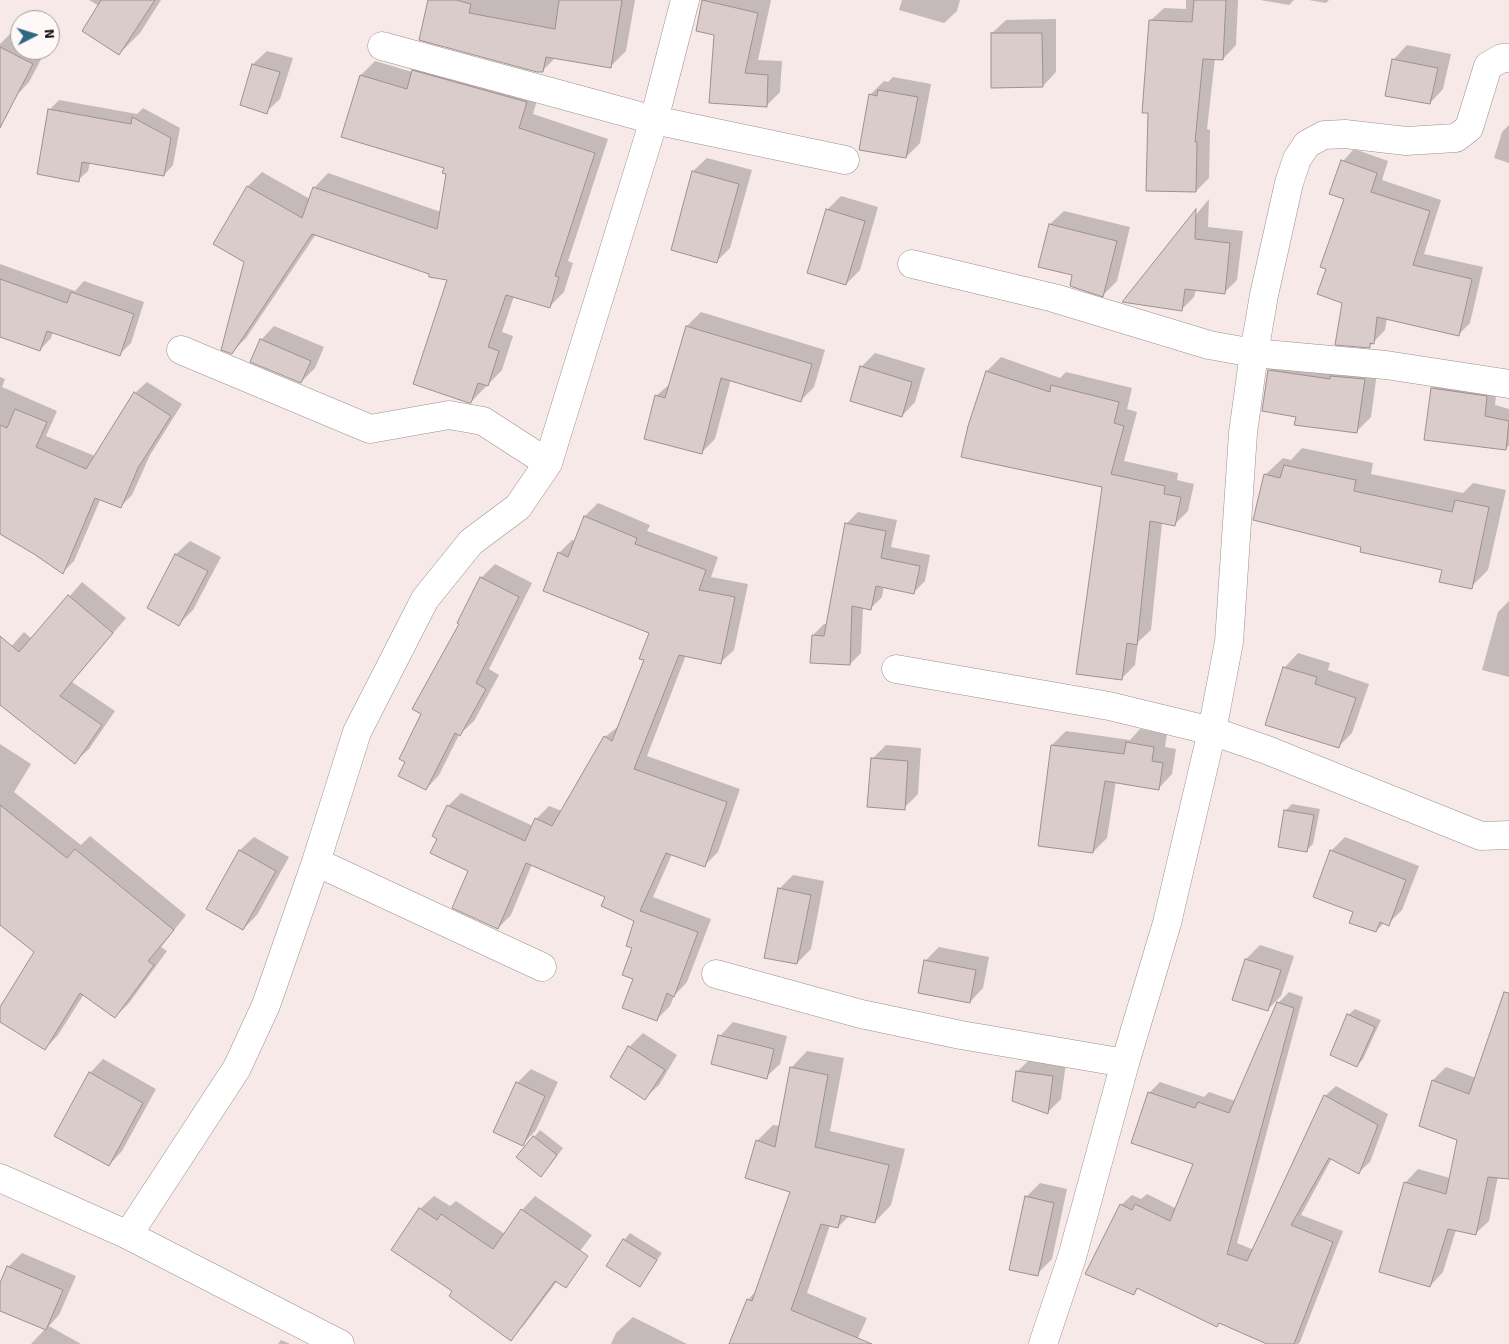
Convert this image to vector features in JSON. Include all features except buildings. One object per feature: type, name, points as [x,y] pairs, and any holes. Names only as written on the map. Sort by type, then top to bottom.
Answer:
[{"type":"street","points":[[128,1234],[237,1068],[266,1005],[316,862],[357,732],[425,599],[471,542],[518,507],[548,463],[654,120],[685,0]]},
{"type":"street","points":[[382,46],[654,120],[845,160]]},
{"type":"street","points":[[1043,1344],[1072,1257],[1167,923],[1212,731],[1229,642],[1243,433],[1254,353],[1264,296],[1289,183],[1297,159],[1307,144],[1324,135],[1344,134],[1406,141],[1456,138],[1468,128],[1488,66],[1502,58],[1509,58]]},
{"type":"street","points":[[912,264],[1054,298],[1209,345],[1254,353],[1386,365],[1509,384]]},
{"type":"street","points":[[181,350],[370,429],[449,415],[483,421],[548,463]]},
{"type":"street","points":[[896,669],[1109,706],[1212,731],[1267,750],[1481,836],[1509,835]]},
{"type":"street","points":[[316,862],[542,968]]},
{"type":"street","points":[[716,974],[800,999],[870,1016],[961,1035],[1126,1063]]},
{"type":"street","points":[[0,1178],[128,1234],[340,1344]]}]
